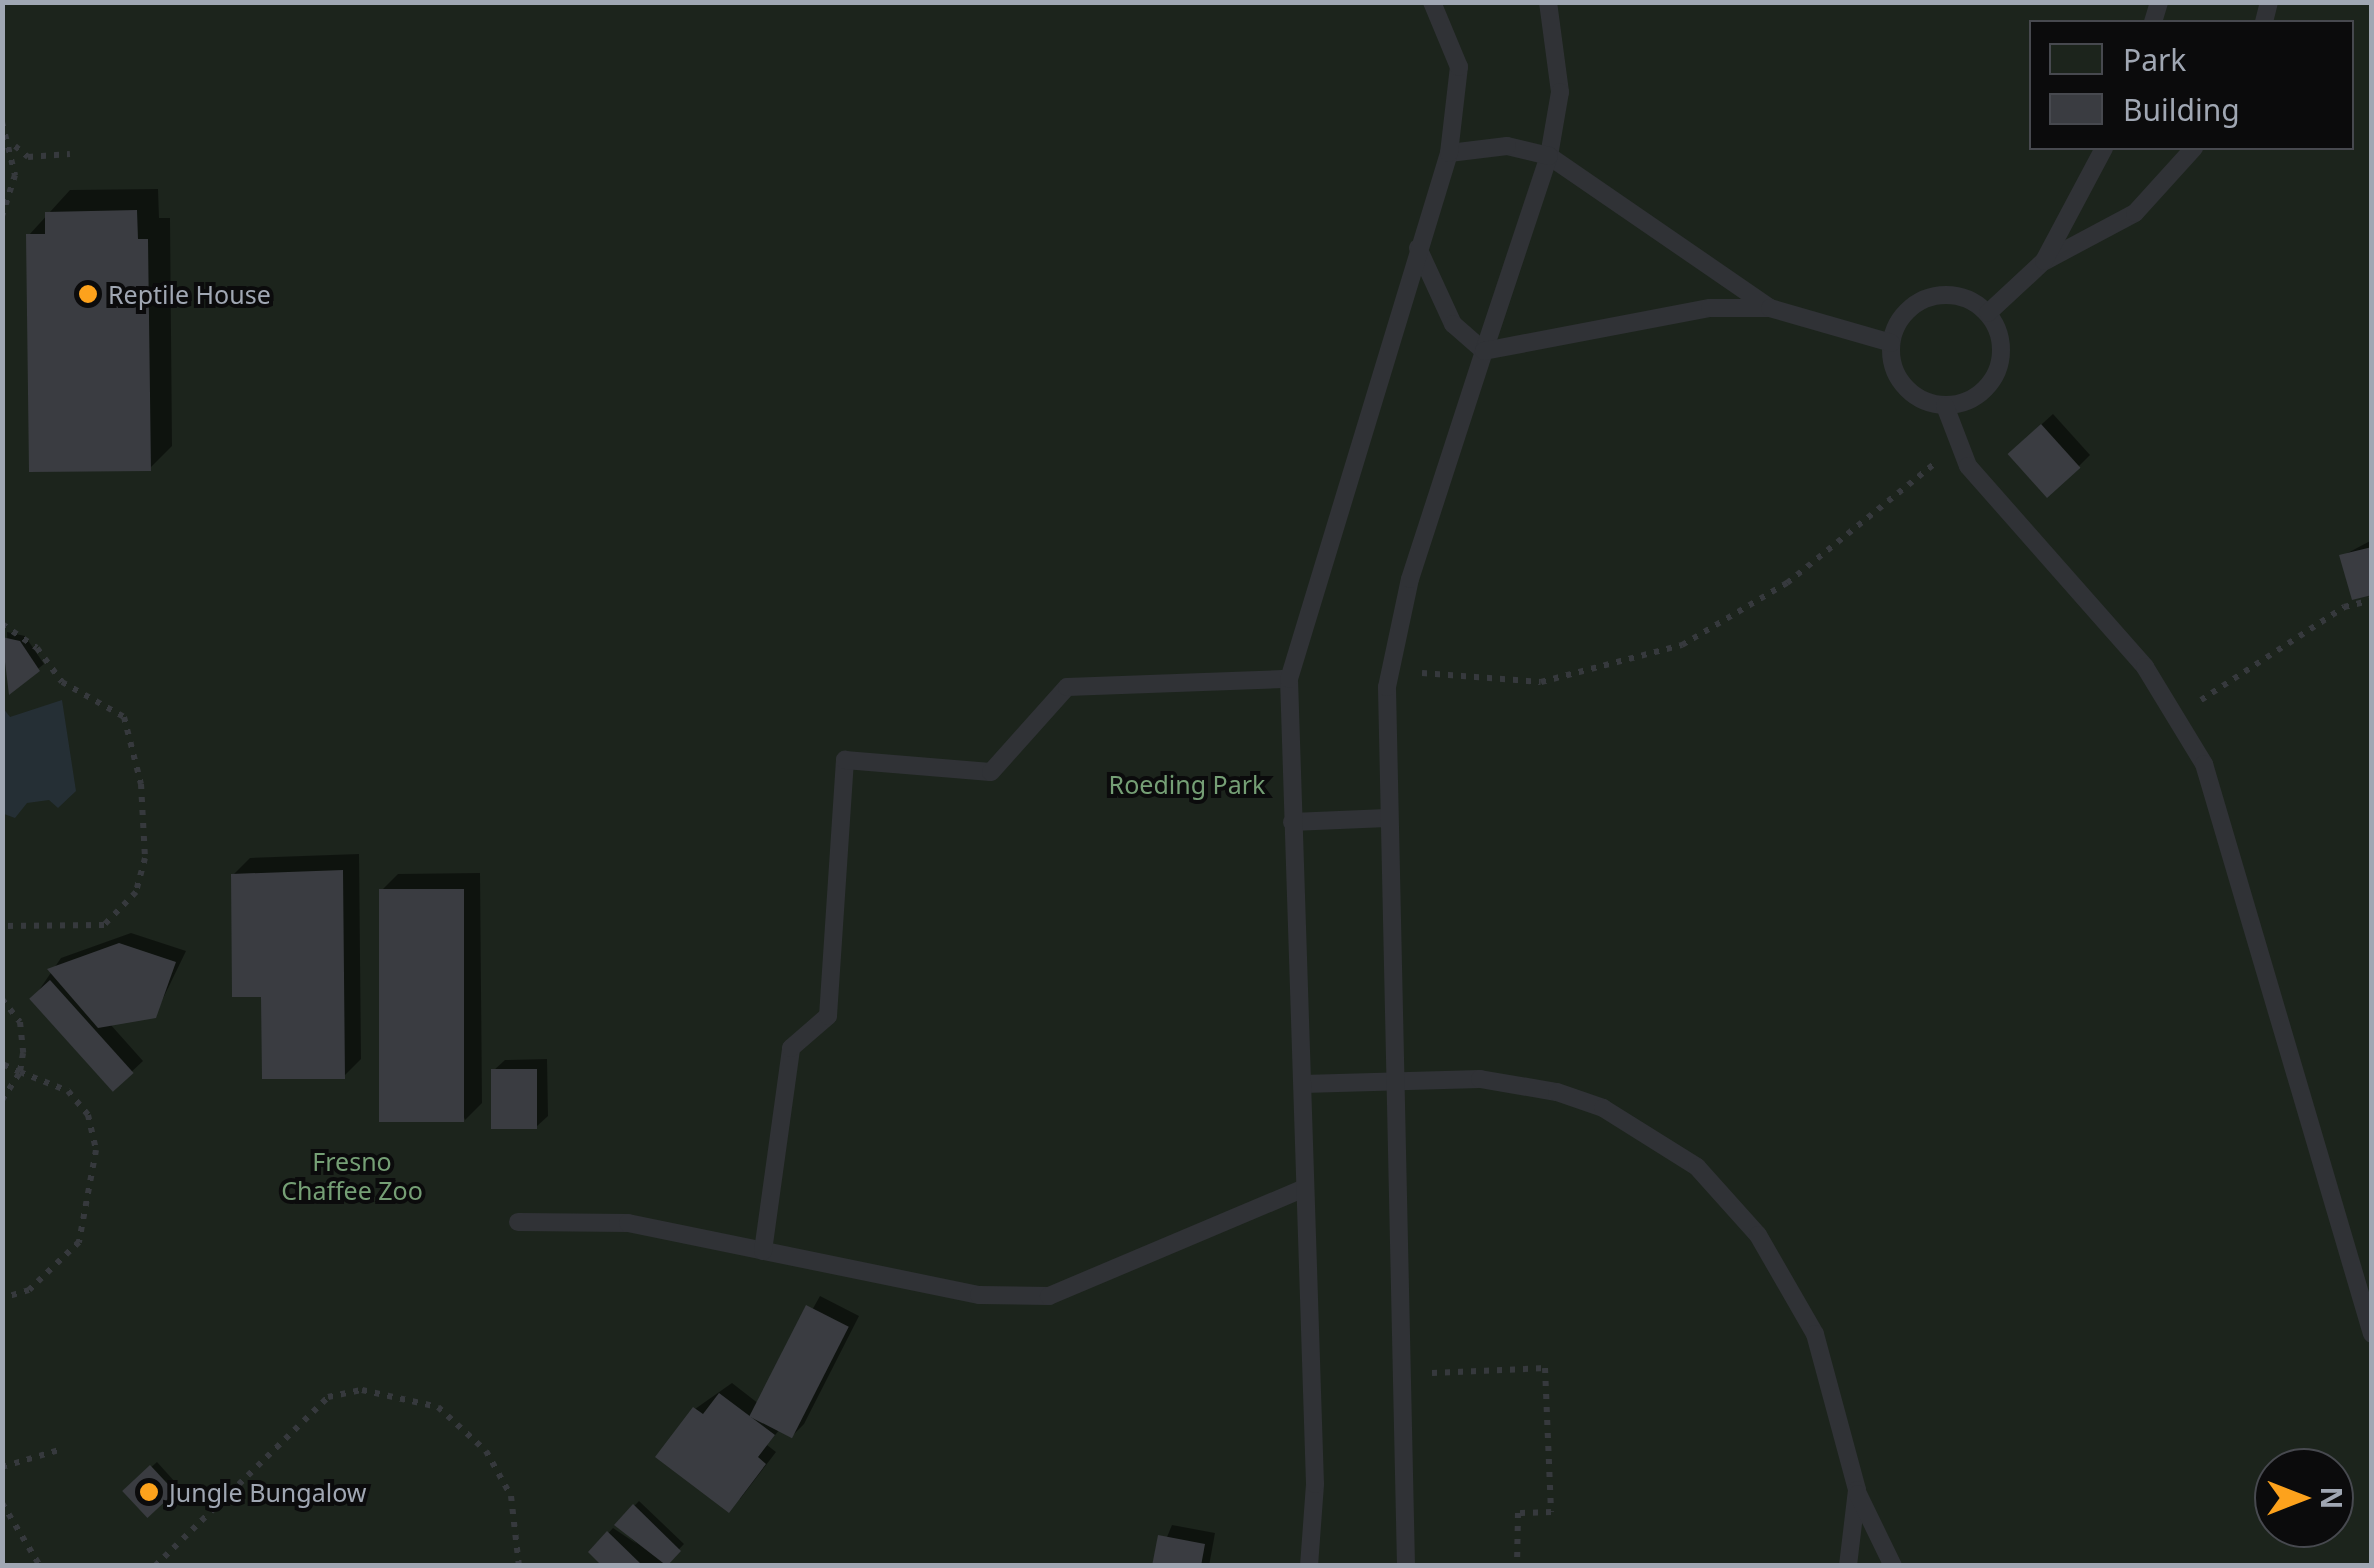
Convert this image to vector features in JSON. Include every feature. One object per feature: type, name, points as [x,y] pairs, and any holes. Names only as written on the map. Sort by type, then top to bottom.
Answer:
[{"type":"lane","points":[[1309,1566],[1303,1084],[1290,679],[1417,246],[1449,153],[1458,67],[1432,2]]},
{"type":"lane","points":[[1406,1566],[1406,1374],[1387,818],[1390,668],[1484,351],[1550,156],[1560,92],[1548,2]]},
{"type":"lane","points":[[1449,153],[1507,146],[1550,156],[1770,308]]},
{"type":"lane","points":[[2044,261],[2103,150]]},
{"type":"lane","points":[[1988,313],[2044,261],[2134,213],[2192,150]]},
{"type":"lane","points":[[1417,246],[1453,324],[1484,351]]},
{"type":"lane","points":[[1945,406],[1993,382],[2002,346],[1988,313],[1957,295],[1922,300],[1891,343],[1899,379],[1945,406],[1958,443],[1990,496],[2180,717],[2220,814],[2372,1334]]},
{"type":"lane","points":[[1484,351],[1659,312],[1770,308],[1891,343]]},
{"type":"lane","points":[[764,1250],[791,1048],[828,1016],[845,760],[991,772],[1067,687],[1290,679]]},
{"type":"lane","points":[[1292,822],[1387,818]]},
{"type":"lane","points":[[1303,1084],[1398,1078],[1557,1092],[1603,1108],[1697,1167],[1758,1235],[1815,1334],[1857,1490],[1892,1566]]},
{"type":"lane","points":[[518,1222],[628,1222],[979,1295],[1048,1296],[1305,1188]]},
{"type":"lane","points":[[1848,1566],[1857,1490]]},
{"type":"path","points":[[2,122],[14,146],[28,158],[70,154]]},
{"type":"path","points":[[2,216],[14,146]]},
{"type":"path","points":[[1390,668],[1540,682],[1682,645],[1786,583],[1958,443]]},
{"type":"path","points":[[2180,717],[2344,608],[2372,600]]},
{"type":"path","points":[[2,624],[37,648],[62,682],[124,717],[142,784],[145,858],[136,892],[104,925],[2,926]]},
{"type":"path","points":[[2,999],[20,1022],[20,1072],[2,1100]]},
{"type":"path","points":[[2,1064],[68,1091],[88,1115],[96,1185],[89,1220],[60,1267],[2,1298]]},
{"type":"path","points":[[1406,1374],[1545,1368],[1551,1512],[1518,1513],[1517,1566]]},
{"type":"path","points":[[155,1566],[328,1398],[362,1390],[438,1408],[486,1451],[511,1496],[519,1566]]},
{"type":"path","points":[[2,1466],[60,1450]]},
{"type":"path","points":[[2,1503],[40,1566]]},
{"type":"green space","name":"Roeding Park","points":[[3,3],[2371,3],[2371,1565],[3,1566]]},
{"type":"shaded area","points":[[62,700],[76,791],[58,808],[49,800],[27,803],[15,818],[4,814],[3,708],[10,717]]},
{"type":"building","name":"Reptile House","points":[[137,210],[138,239],[148,239],[151,471],[29,472],[26,234],[45,234],[45,212]]},
{"type":"building","points":[[2041,424],[2080,468],[2047,498],[2008,454]]},
{"type":"building","points":[[2372,547],[2372,595],[2352,600],[2339,555]]},
{"type":"building","points":[[2,637],[20,641],[40,671],[9,695]]},
{"type":"building","points":[[343,870],[345,1079],[262,1079],[261,997],[232,997],[231,874]]},
{"type":"building","points":[[379,889],[464,889],[464,1122],[379,1122]]},
{"type":"building","points":[[119,943],[176,962],[156,1018],[98,1028],[47,969]]},
{"type":"building","points":[[50,980],[134,1073],[113,1092],[29,999]]},
{"type":"building","points":[[491,1069],[537,1069],[537,1129],[491,1129]]},
{"type":"building","points":[[806,1305],[849,1327],[792,1438],[749,1416]]},
{"type":"building","points":[[719,1393],[775,1435],[758,1457],[766,1464],[729,1513],[655,1457],[693,1407],[703,1414]]},
{"type":"building","name":"Jungle Bungalow","points":[[150,1465],[175,1492],[147,1518],[122,1491]]},
{"type":"building","points":[[633,1504],[681,1551],[667,1566],[614,1525]]},
{"type":"building","points":[[607,1531],[643,1566],[602,1566],[588,1552]]},
{"type":"building","points":[[1158,1535],[1205,1544],[1201,1566],[1152,1566]]},
{"type":"place","name":"Reptile House","points":[[88,294]]},
{"type":"place","name":"Jungle Bungalow","points":[[149,1492]]},
{"type":"park label","name":"Fresno Chaffee Zoo","points":[[352,1176]]}]
